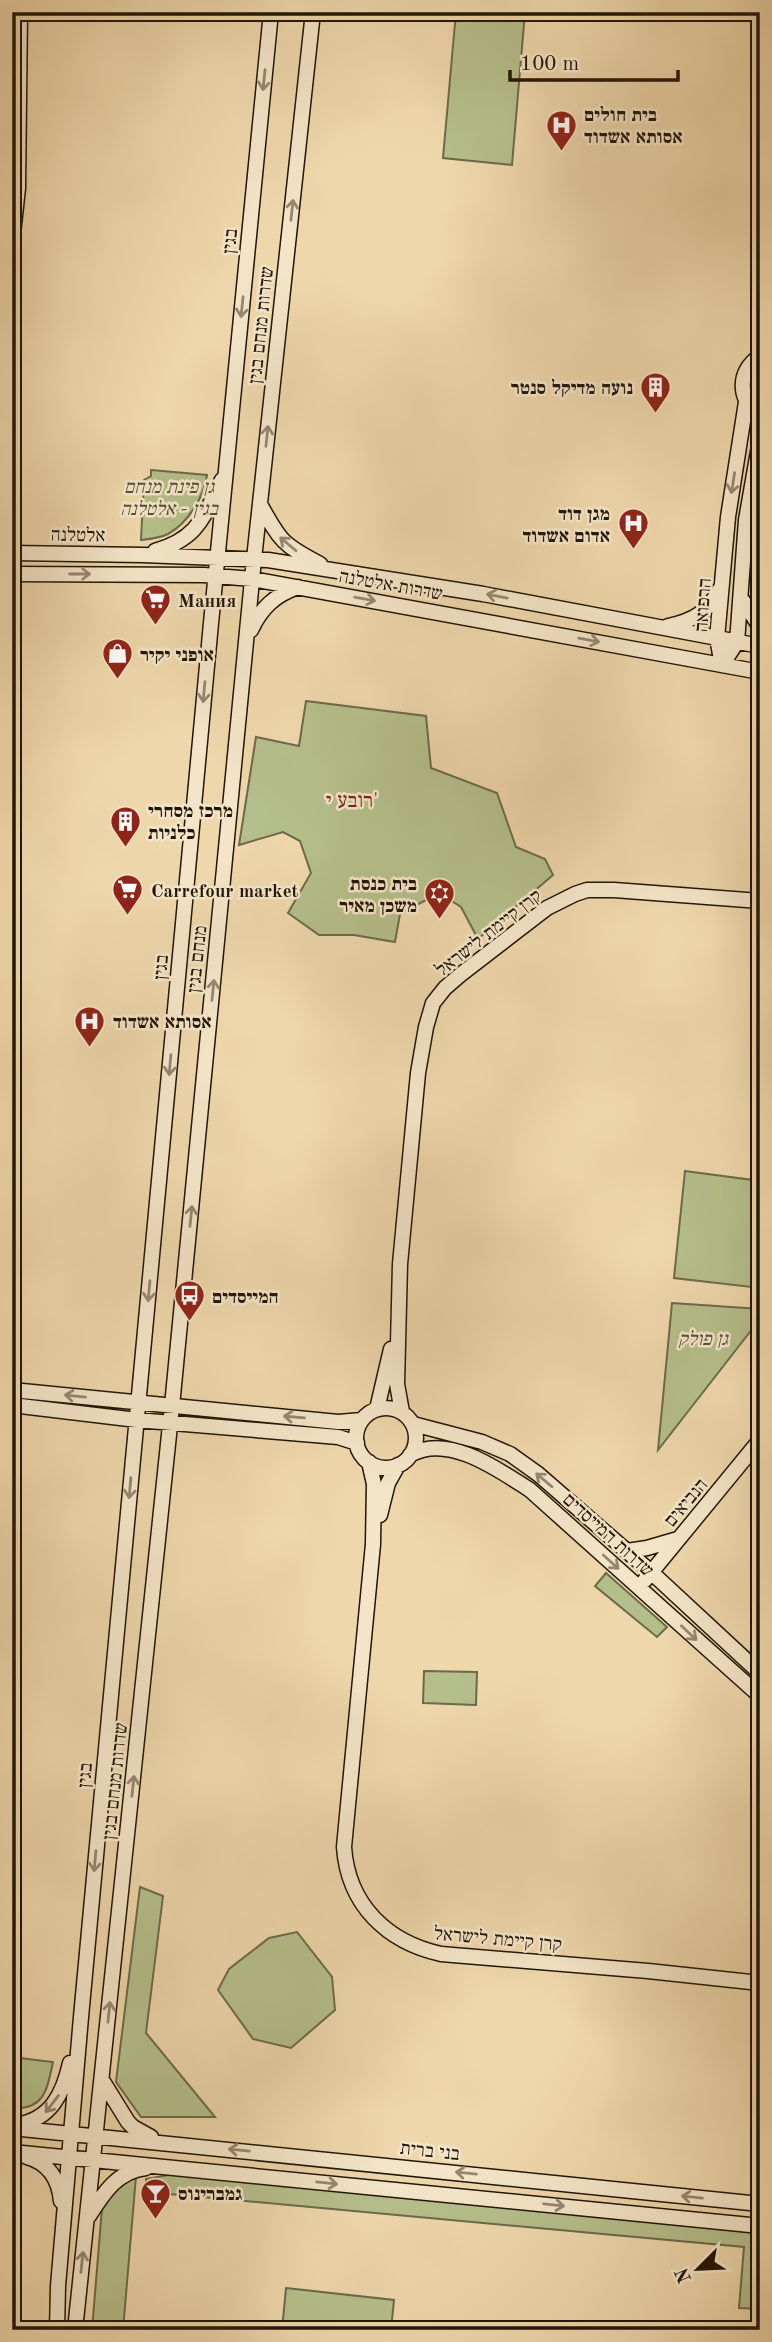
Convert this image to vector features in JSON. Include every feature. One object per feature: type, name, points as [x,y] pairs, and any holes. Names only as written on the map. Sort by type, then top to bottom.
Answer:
[{"type":"main road","points":[[12,243],[18,188],[20,12]]},
{"type":"main road","name":"בגין","points":[[226,473],[271,12]]},
{"type":"main road","name":"שדרות מנחם בגין","points":[[246,641],[313,12]]},
{"type":"main road","name":"הרפואה","points":[[722,665],[717,638],[728,517],[746,402],[743,376],[747,367],[760,356]]},
{"type":"main road","points":[[746,402],[752,411],[760,416]]},
{"type":"main road","name":"הרפואה","points":[[722,665],[737,642],[746,520],[760,440]]},
{"type":"main road","points":[[143,555],[170,547],[193,533],[226,473]]},
{"type":"main road","points":[[215,575],[226,473]]},
{"type":"main road","points":[[260,504],[285,544],[330,570]]},
{"type":"main road","name":"אלטלנה","points":[[12,552],[143,555]]},
{"type":"main road","name":"שדרות אלטלנה","points":[[143,555],[254,559],[330,570],[483,594],[760,646]]},
{"type":"main road","name":"שדרות אלטלנה","points":[[12,574],[215,575],[253,579],[760,672]]},
{"type":"main road","name":"בגין","points":[[138,1403],[215,575]]},
{"type":"main road","points":[[660,628],[687,622],[701,615],[722,585]]},
{"type":"main road","points":[[246,641],[258,616],[271,600],[298,587]]},
{"type":"main road","points":[[740,598],[760,626]]},
{"type":"main road","name":"מנחם בגין","points":[[172,1406],[246,641]]},
{"type":"main road","name":"קרן קיימת לישראל","points":[[402,1412],[397,1384],[397,1316],[418,1073],[433,1003],[445,988],[547,908],[587,890],[645,891],[760,901]]},
{"type":"main road","name":"קרן קיימת לישראל","points":[[377,1409],[384,1387],[397,1316]]},
{"type":"main road","points":[[12,1390],[338,1422],[362,1420]]},
{"type":"main road","points":[[136,1420],[138,1403]]},
{"type":"main road","points":[[12,1405],[136,1420],[338,1437],[357,1443]]},
{"type":"main road","name":"שדרות מנחם בגין","points":[[93,2159],[172,1406]]},
{"type":"main road","points":[[390,1408],[402,1412],[413,1424],[416,1439],[410,1455],[398,1465],[381,1467],[369,1462],[357,1443],[357,1431],[362,1420],[377,1409],[390,1408]]},
{"type":"main road","name":"בגין","points":[[71,2133],[136,1420]]},
{"type":"main road","name":"שדרות המייסדים","points":[[413,1424],[482,1442],[510,1454],[538,1474],[651,1572],[760,1673]]},
{"type":"main road","name":"הנביאים","points":[[639,1587],[760,1440]]},
{"type":"main road","name":"שדרות המייסדים","points":[[410,1455],[426,1448],[464,1453],[496,1468],[530,1490],[760,1696]]},
{"type":"main road","name":"קרן קיימת לישראל","points":[[369,1462],[374,1484],[373,1544],[344,1847],[345,1866],[352,1885],[371,1915],[401,1941],[441,1954],[760,1983]]},
{"type":"main road","name":"קרן קיימת לישראל","points":[[373,1544],[388,1483],[398,1465]]},
{"type":"main road","points":[[627,1551],[680,1539]]},
{"type":"main road","points":[[12,2126],[36,2120],[54,2106],[68,2072],[80,2017]]},
{"type":"main road","points":[[102,2080],[133,2127],[162,2142]]},
{"type":"main road","name":"בני ברית","points":[[12,2126],[760,2204]]},
{"type":"main road","points":[[57,2330],[58,2286],[71,2133]]},
{"type":"main road","points":[[12,2153],[760,2226]]},
{"type":"main road","points":[[12,2153],[35,2159],[53,2174],[60,2195],[63,2236]]},
{"type":"main road","points":[[75,2330],[93,2159]]},
{"type":"main road","points":[[86,2220],[102,2195],[117,2179],[138,2169],[162,2166]]},
{"type":"main road","points":[[47,2330],[58,2286]]},
{"type":"green space","points":[[456,12],[525,12],[512,165],[443,158]]},
{"type":"green space","name":"גן פינת מנחם בגין - אלטלנה","points":[[151,470],[207,475],[199,500],[182,523],[165,535],[141,540],[144,480],[151,476]]},
{"type":"green space","points":[[306,701],[426,716],[431,768],[497,793],[516,847],[545,859],[553,875],[478,939],[461,907],[439,893],[400,914],[395,942],[354,935],[319,935],[288,913],[311,873],[300,841],[283,832],[239,845],[256,737],[299,746]]},
{"type":"green space","points":[[685,1171],[760,1181],[760,1288],[674,1278]]},
{"type":"green space","name":"גן פולק","points":[[672,1303],[760,1309],[760,1319],[658,1450]]},
{"type":"green space","points":[[606,1573],[667,1627],[657,1637],[595,1586]]},
{"type":"green space","points":[[12,1579],[21,1580],[12,1658]]},
{"type":"green space","points":[[424,1671],[477,1672],[476,1705],[423,1703]]},
{"type":"green space","points":[[140,1887],[163,1896],[146,2033],[215,2117],[141,2117],[116,2082]]},
{"type":"green space","points":[[297,1932],[332,1977],[335,2010],[291,2048],[253,2039],[218,1990],[229,1969],[269,1938]]},
{"type":"green space","points":[[12,2057],[53,2062],[43,2096],[23,2108],[12,2108]]},
{"type":"green space","points":[[180,2173],[760,2231],[760,2309],[739,2308],[744,2247],[147,2192],[146,2179]]},
{"type":"green space","points":[[136,2176],[123,2330],[92,2330],[102,2208],[118,2185]]},
{"type":"green space","points":[[286,2288],[394,2300],[391,2330],[282,2330]]},
{"type":"place","name":"בית חולים אסותא אשדוד","points":[[561,152]]},
{"type":"place","name":"נועה מדיקל סנטר","points":[[656,414]]},
{"type":"place","name":"מגן דוד אדום אשדוד","points":[[633,551]]},
{"type":"place","name":"Мания","points":[[155,627]]},
{"type":"place","name":"אופני יקיר","points":[[117,681]]},
{"type":"place","name":"מרכז מסחרי כלניות","points":[[125,848]]},
{"type":"place","name":"Carrefour market","points":[[128,917]]},
{"type":"place","name":"בית כנסת משכן מאיר","points":[[440,921]]},
{"type":"place","name":"אסותא אשדוד","points":[[90,1048]]},
{"type":"place","name":"המייסדים","points":[[189,1323]]},
{"type":"place","name":"גמברינוס","points":[[155,2220]]},
{"type":"district","name":"רובע י'","points":[[352,800]]}]
